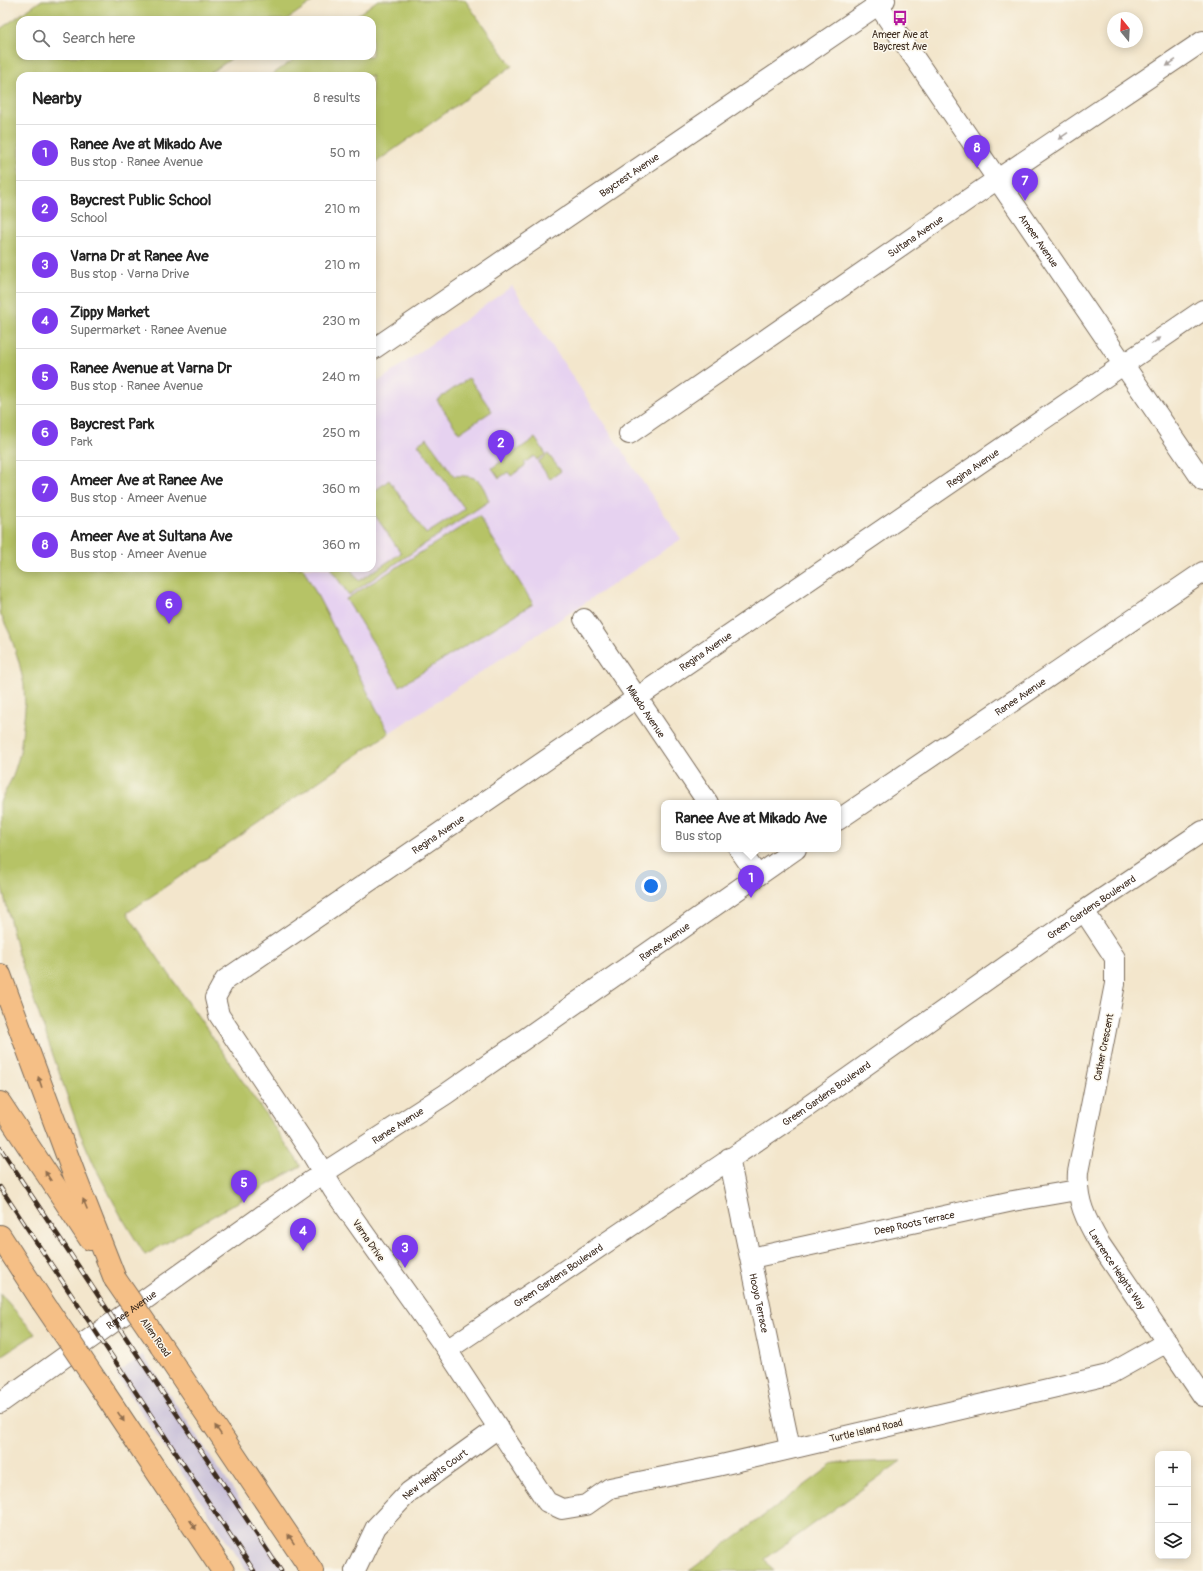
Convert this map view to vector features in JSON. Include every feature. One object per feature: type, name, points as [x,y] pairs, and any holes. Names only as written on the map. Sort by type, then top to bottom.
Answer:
[{"type":"highway","points":[[0,975],[68,1160],[116,1279]]},
{"type":"highway","name":"Allen Road","points":[[0,1102],[116,1279],[312,1571]]},
{"type":"highway","points":[[0,1236],[224,1571]]},
{"type":"highway","points":[[0,1263],[42,1300]]},
{"type":"street","name":"Ameer Avenue","points":[[880,2],[997,180],[1124,363],[1203,481]]},
{"type":"street","name":"Baycrest Avenue","points":[[376,347],[880,2]]},
{"type":"street","name":"Sultana Avenue","points":[[629,434],[997,180],[1203,41]]},
{"type":"street","name":"Regina Avenue","points":[[215,998],[225,980],[1203,310]]},
{"type":"street","name":"Ranee Avenue","points":[[841,818],[1203,572]]},
{"type":"street","name":"Mikado Avenue","points":[[584,619],[706,800]]},
{"type":"street","name":"Green Gardens Boulevard","points":[[446,1350],[729,1158],[807,1107],[1084,911],[1203,831]]},
{"type":"street","points":[[741,852],[757,875]]},
{"type":"street","name":"Ranee Avenue","points":[[0,1403],[323,1172],[446,1094],[792,852]]},
{"type":"street","name":"Cather Crescent","points":[[1077,1190],[1078,1172],[1115,984],[1115,958],[1084,911]]},
{"type":"street","name":"Varna Drive","points":[[215,998],[219,1015],[323,1172],[446,1350],[547,1502],[562,1510]]},
{"type":"street","name":"Hooyo Terrace","points":[[729,1158],[790,1448]]},
{"type":"street","name":"Deep Roots Terrace","points":[[751,1258],[1013,1201],[1077,1190]]},
{"type":"street","name":"Lawrence Heights Way","points":[[1077,1190],[1088,1223],[1167,1342]]},
{"type":"street","points":[[1167,1342],[1203,1396]]},
{"type":"street","name":"Turtle Island Road","points":[[562,1510],[586,1505],[610,1488],[1108,1375],[1167,1342]]},
{"type":"street","name":"New Heights Court","points":[[355,1571],[376,1526],[409,1492],[498,1428]]},
{"type":"shaded area","points":[[512,286],[681,539],[389,733],[305,572],[376,572],[376,383]]},
{"type":"shaded area","points":[[143,1355],[287,1571],[247,1571],[116,1374]]},
{"type":"green space","points":[[42,0],[315,0],[292,16],[19,16]]},
{"type":"green space","points":[[378,0],[465,0],[512,66],[376,162],[376,72],[276,72],[293,60],[376,60],[376,16],[356,16]]},
{"type":"green space","points":[[16,18],[16,60],[229,60],[212,72],[16,72],[16,572],[305,572],[389,733],[127,913],[301,1166],[145,1255],[121,1216],[96,1169],[80,1133],[18,954],[0,879],[0,802],[13,776],[20,753],[25,709],[24,685],[19,662],[10,634],[0,613],[0,29]]},
{"type":"green space","points":[[469,378],[492,411],[459,433],[437,400]]},
{"type":"green space","points":[[427,438],[454,476],[468,476],[477,480],[483,488],[489,501],[349,595],[333,572],[353,572],[359,581],[372,572],[376,572],[376,570],[401,553],[376,517],[376,490],[389,480],[426,534],[465,509],[418,444]]},
{"type":"green space","points":[[535,438],[546,454],[537,460],[534,456],[524,463],[526,465],[511,476],[508,472],[499,478],[492,468]]},
{"type":"green space","points":[[548,454],[561,471],[550,479],[538,462]]},
{"type":"green space","points":[[479,516],[533,604],[400,686],[346,599]]},
{"type":"green space","points":[[0,1293],[35,1334],[0,1357]]},
{"type":"green space","points":[[901,1461],[765,1559],[773,1571],[689,1571],[835,1463]]},
{"type":"railway","points":[[0,1148],[281,1571]]},
{"type":"railway","points":[[0,1187],[254,1571]]},
{"type":"place","name":"Ameer Ave at Baycrest Ave","points":[[900,18]]},
{"type":"place","name":"Ameer Ave at Sultana Ave","points":[[977,168]]},
{"type":"place","name":"Ameer Ave at Ranee Ave","points":[[1025,201]]},
{"type":"place","name":"Baycrest Public School","points":[[501,463]]},
{"type":"place","name":"Baycrest Park","points":[[169,624]]},
{"type":"place","name":"Ranee Ave at Mikado Ave","points":[[751,898]]},
{"type":"place","name":"Ranee Avenue at Varna Dr","points":[[244,1203]]},
{"type":"place","name":"Zippy Market","points":[[303,1251]]},
{"type":"place","name":"Varna Dr at Ranee Ave","points":[[405,1268]]}]
